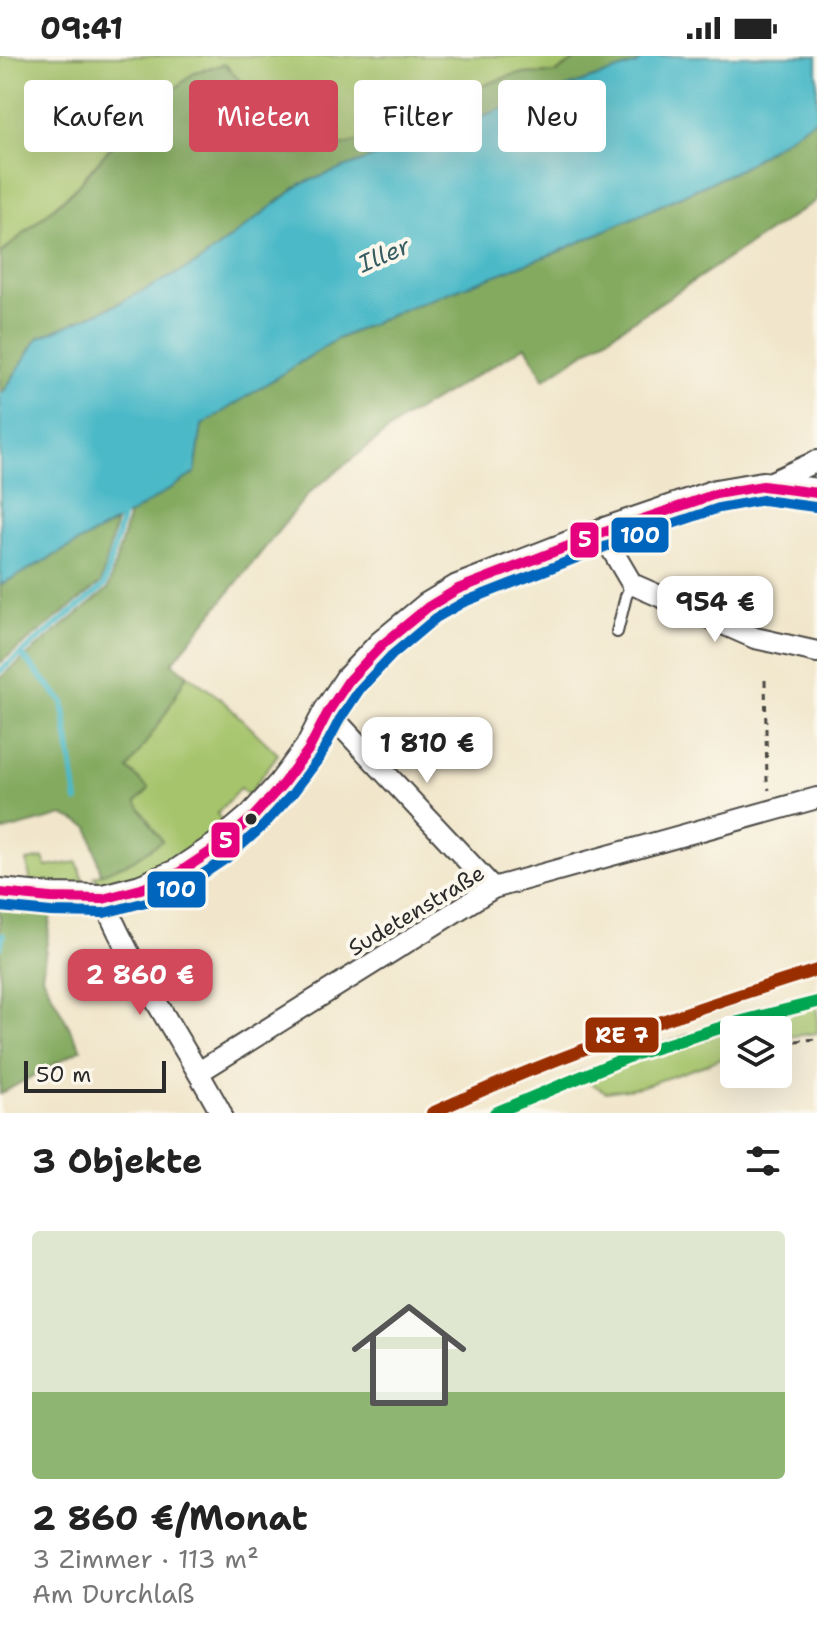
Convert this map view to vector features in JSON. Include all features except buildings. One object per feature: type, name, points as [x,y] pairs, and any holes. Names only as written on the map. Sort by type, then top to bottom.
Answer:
[{"type":"street","points":[[0,893],[103,899],[141,889],[177,874],[219,846],[253,817],[309,749],[349,680],[382,645],[428,607],[458,589],[602,533],[716,494],[763,486],[817,461]]},
{"type":"street","points":[[763,486],[817,493]]},
{"type":"street","points":[[602,533],[632,584],[755,638],[817,652]]},
{"type":"street","points":[[328,712],[493,888]]},
{"type":"street","name":"Sudetenstraße","points":[[199,1072],[493,888],[817,798]]},
{"type":"street","points":[[103,899],[144,981],[221,1113]]},
{"type":"lane","points":[[617,632],[632,584]]},
{"type":"path","points":[[765,680],[767,781],[773,809]]},
{"type":"path","points":[[792,1041],[817,1039]]},
{"type":"green space","points":[[0,56],[581,56],[556,73],[515,74],[482,86],[482,80],[354,80],[354,142],[338,146],[338,80],[227,80],[195,72],[173,90],[173,80],[24,80],[24,152],[107,152],[72,191],[0,254]]},
{"type":"green space","points":[[581,56],[647,56],[636,64],[591,80],[498,80],[515,74],[556,73]]},
{"type":"green space","points":[[225,64],[239,80],[189,80],[189,152],[338,152],[338,146],[354,142],[354,152],[390,152],[301,184],[198,263],[111,307],[38,338],[0,393],[0,254],[72,192],[107,152],[173,152],[173,90],[195,72]]},
{"type":"green space","points":[[498,80],[498,113],[482,119],[482,86]]},
{"type":"green space","points":[[817,118],[817,200],[544,379],[526,346],[403,419],[309,493],[172,663],[187,674],[166,713],[128,769],[149,789],[136,802],[162,841],[132,861],[101,874],[89,827],[63,815],[0,832],[0,678],[108,589],[129,515],[195,473],[202,425],[337,339],[402,310],[560,251],[740,169]]},
{"type":"green space","points":[[116,522],[101,583],[0,663],[0,585]]},
{"type":"green space","points":[[187,674],[220,698],[278,754],[248,795],[240,788],[217,814],[227,827],[176,868],[104,891],[94,876],[101,874],[136,802],[127,769],[166,713]]},
{"type":"green space","points":[[44,858],[46,867],[77,862],[83,879],[94,893],[31,885],[27,861]]},
{"type":"green space","points":[[0,902],[52,907],[42,976],[81,1049],[0,1094]]},
{"type":"green space","points":[[817,997],[817,1033],[792,1036],[792,1016],[753,1016]]},
{"type":"green space","points":[[720,1026],[720,1058],[640,1087],[606,1092],[574,1074],[634,1053]]},
{"type":"water","name":"Iller","points":[[647,56],[817,56],[817,118],[740,169],[560,251],[402,310],[337,339],[202,425],[195,473],[129,515],[0,585],[0,393],[38,338],[111,307],[198,263],[301,184],[386,152],[482,152],[482,116],[498,110],[498,152],[606,152],[606,80],[588,80],[636,64]]},
{"type":"waterway","points":[[0,671],[104,586],[121,513]]},
{"type":"waterway","points":[[21,654],[63,702],[77,801]]},
{"type":"waterway","points":[[0,947],[3,935]]},
{"type":"transit line","name":"5","points":[[0,893],[103,899],[141,889],[177,874],[219,846],[253,817],[282,785],[309,749],[349,680],[382,645],[428,607],[458,589],[602,533],[716,494],[763,486],[817,493]]},
{"type":"transit line","name":"100","points":[[0,907],[104,913],[146,902],[185,886],[227,858],[263,826],[293,793],[320,757],[360,689],[392,655],[436,618],[464,602],[607,546],[719,508],[763,500],[815,507]]},
{"type":"transit line","points":[[432,1113],[622,1035],[817,970]]},
{"type":"transit line","points":[[495,1113],[633,1055],[817,1002]]}]
